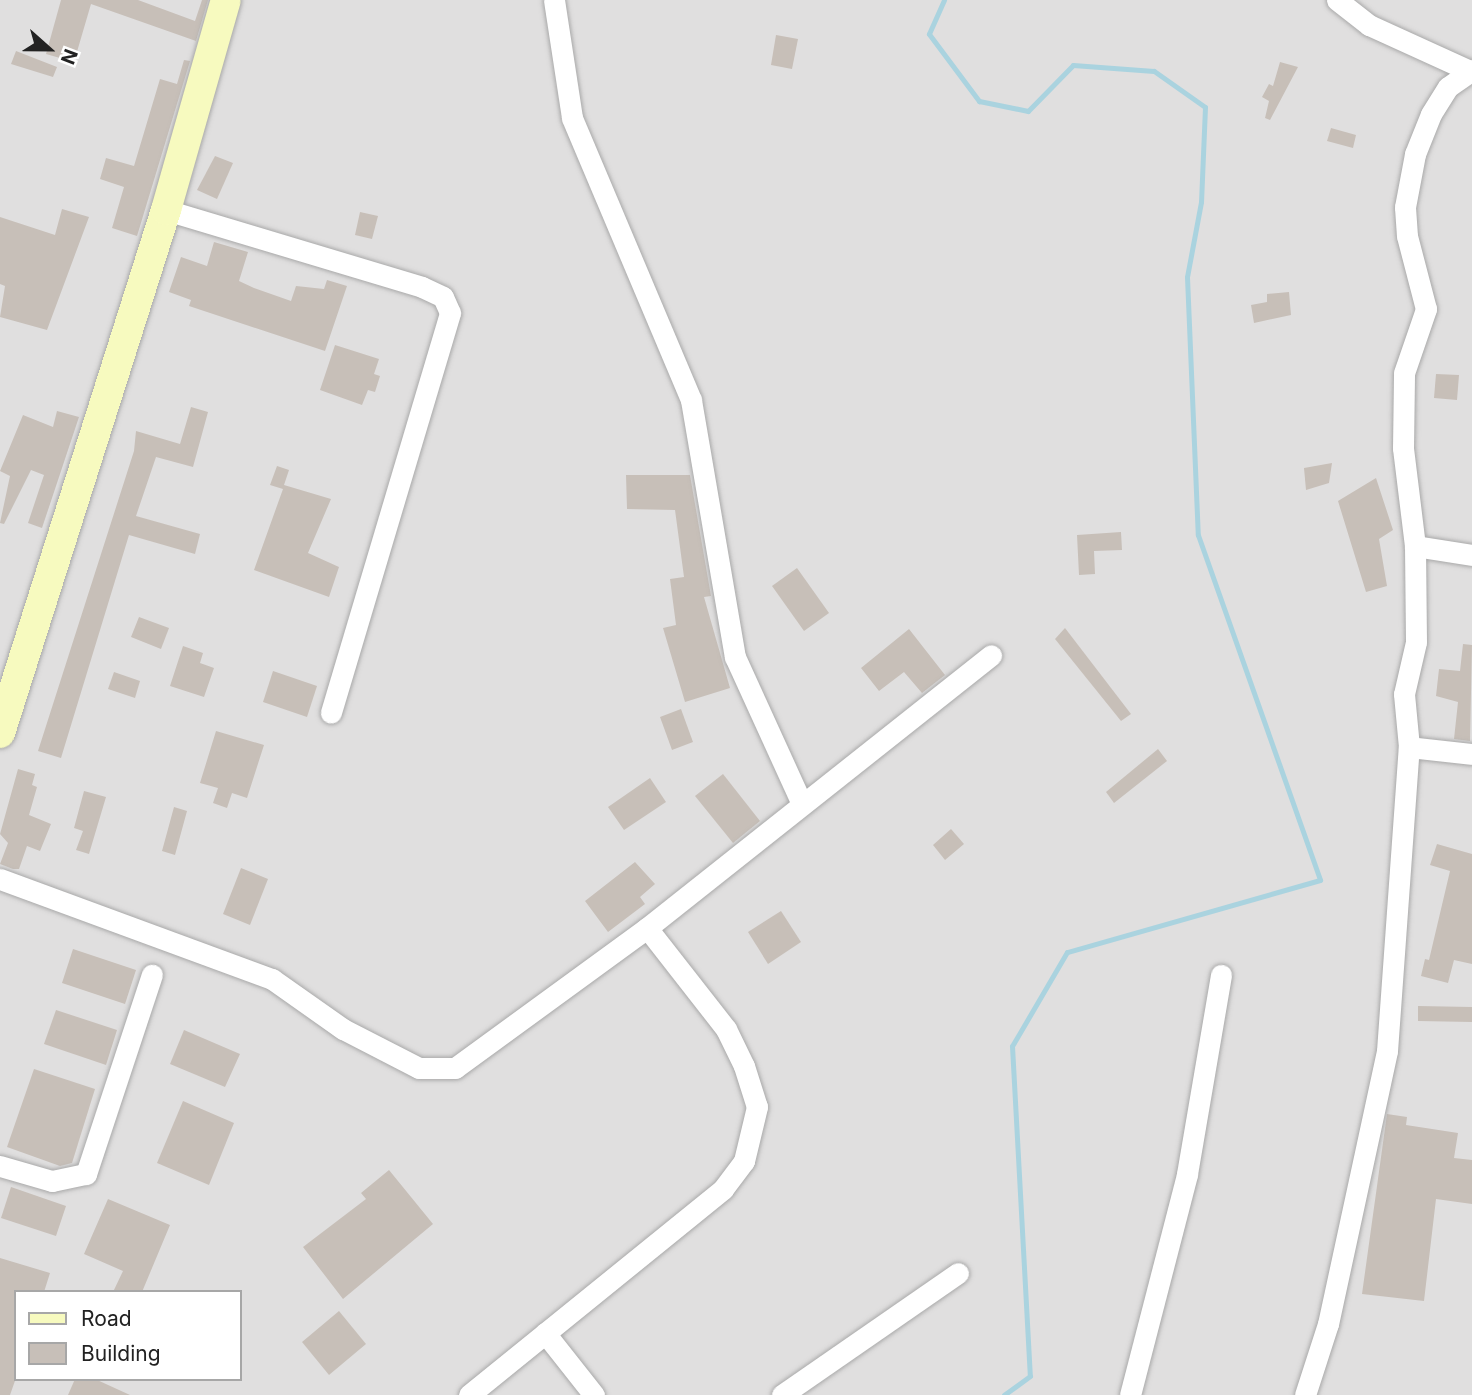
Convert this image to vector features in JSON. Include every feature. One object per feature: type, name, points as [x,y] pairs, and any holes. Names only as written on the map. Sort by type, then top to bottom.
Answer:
[{"type":"main road","points":[[0,733],[166,210],[226,0]]},
{"type":"street","points":[[554,0],[572,118],[691,400],[735,657],[801,802]]},
{"type":"street","points":[[1337,0],[1369,25],[1471,71]]},
{"type":"street","points":[[1305,1395],[1328,1324],[1387,1051],[1409,747],[1404,694],[1416,642],[1415,546],[1403,448],[1404,373],[1426,309],[1407,236],[1405,207],[1415,153],[1431,114],[1448,87],[1471,71]]},
{"type":"street","points":[[166,210],[422,287],[443,297],[450,313],[331,713]]},
{"type":"street","points":[[1415,546],[1472,555]]},
{"type":"street","points":[[0,879],[272,979],[343,1030],[419,1068],[455,1068],[647,928],[801,802],[991,655]]},
{"type":"street","points":[[1409,747],[1472,754]]},
{"type":"street","points":[[469,1395],[723,1189],[744,1161],[757,1107],[744,1066],[726,1029],[647,928]]},
{"type":"street","points":[[0,1166],[52,1181],[86,1174],[152,975]]},
{"type":"street","points":[[1130,1395],[1186,1174],[1220,975]]},
{"type":"street","points":[[782,1395],[958,1273]]},
{"type":"street","points":[[545,1333],[594,1395]]},
{"type":"shaded area","points":[[0,0],[1472,0],[1472,1395],[0,1395]]},
{"type":"building","points":[[61,0],[138,0],[195,21],[202,0],[208,0],[196,41],[91,4],[74,62],[46,54]]},
{"type":"building","points":[[776,35],[798,39],[792,69],[771,65]]},
{"type":"building","points":[[16,51],[57,67],[53,77],[11,64]]},
{"type":"building","points":[[184,60],[190,61],[137,236],[112,228],[124,187],[100,179],[106,158],[134,166],[160,79],[177,84]]},
{"type":"building","points":[[1280,62],[1298,67],[1270,120],[1265,118],[1269,101],[1262,97],[1269,84],[1273,86]]},
{"type":"building","points":[[1331,128],[1356,135],[1353,148],[1327,141]]},
{"type":"building","points":[[215,156],[233,163],[217,199],[197,190]]},
{"type":"building","points":[[62,209],[89,217],[47,330],[0,317],[5,286],[0,284],[0,217],[55,235]]},
{"type":"building","points":[[360,212],[378,216],[372,239],[355,235]]},
{"type":"building","points":[[214,242],[248,252],[239,281],[291,301],[296,286],[324,289],[327,280],[347,286],[325,351],[189,306],[191,300],[169,292],[181,257],[207,266]]},
{"type":"building","points":[[1289,292],[1291,315],[1254,323],[1251,305],[1267,302],[1267,294]]},
{"type":"building","points":[[335,345],[379,359],[374,374],[380,376],[375,392],[368,390],[362,405],[320,390]]},
{"type":"building","points":[[1436,374],[1459,375],[1457,400],[1434,398]]},
{"type":"building","points":[[191,407],[208,412],[193,467],[156,457],[136,516],[200,534],[195,554],[129,535],[61,758],[38,751],[134,451],[136,431],[180,444]]},
{"type":"building","points":[[57,411],[79,417],[42,528],[28,523],[44,475],[31,470],[4,524],[0,523],[10,476],[0,471],[23,415],[53,427]]},
{"type":"building","points":[[1332,463],[1329,483],[1306,490],[1304,468]]},
{"type":"building","points":[[277,466],[289,470],[284,485],[331,499],[308,553],[339,567],[329,597],[254,570],[283,489],[270,485]]},
{"type":"building","points":[[626,475],[690,475],[711,596],[704,597],[730,688],[685,702],[663,628],[676,625],[670,579],[684,577],[675,510],[627,509]]},
{"type":"building","points":[[1376,478],[1393,530],[1379,539],[1387,586],[1366,592],[1338,501]]},
{"type":"building","points":[[1121,532],[1122,550],[1094,551],[1095,574],[1079,575],[1077,535]]},
{"type":"building","points":[[797,568],[829,613],[804,631],[772,586]]},
{"type":"building","points":[[139,617],[169,628],[161,649],[131,637]]},
{"type":"building","points":[[1065,628],[1131,714],[1121,721],[1055,639]]},
{"type":"building","points":[[909,629],[945,675],[922,693],[904,672],[879,691],[861,668]]},
{"type":"building","points":[[1463,644],[1472,645],[1470,741],[1454,739],[1458,702],[1436,696],[1439,669],[1460,671]]},
{"type":"building","points":[[183,646],[203,653],[200,663],[214,668],[204,697],[170,686]]},
{"type":"building","points":[[273,671],[317,686],[307,717],[263,702]]},
{"type":"building","points":[[114,672],[140,681],[135,698],[108,689]]},
{"type":"building","points":[[681,709],[693,742],[672,750],[660,717]]},
{"type":"building","points":[[216,731],[264,745],[247,798],[232,793],[227,808],[213,803],[218,788],[200,783]]},
{"type":"building","points":[[1158,749],[1167,761],[1114,803],[1106,792]]},
{"type":"building","points":[[18,769],[35,774],[32,785],[37,787],[29,815],[51,824],[40,851],[27,846],[19,869],[13,869],[0,864],[8,843],[0,834]]},
{"type":"building","points":[[723,774],[760,821],[733,843],[695,796]]},
{"type":"building","points":[[650,778],[666,802],[624,830],[608,807]]},
{"type":"building","points":[[84,791],[106,797],[89,854],[76,850],[83,831],[74,828]]},
{"type":"building","points":[[174,807],[187,811],[175,855],[162,851]]},
{"type":"building","points":[[951,829],[964,844],[945,860],[933,845]]},
{"type":"building","points":[[1437,844],[1472,854],[1472,964],[1454,960],[1448,983],[1421,976],[1425,959],[1429,960],[1450,871],[1430,865]]},
{"type":"building","points":[[635,862],[655,884],[640,897],[645,904],[608,932],[585,901]]},
{"type":"building","points":[[241,868],[268,879],[250,925],[223,914]]},
{"type":"building","points":[[781,911],[801,942],[768,964],[748,932]]},
{"type":"building","points":[[73,949],[136,970],[125,1004],[62,983]]},
{"type":"building","points":[[1418,1006],[1472,1007],[1472,1022],[1418,1021]]},
{"type":"building","points":[[56,1010],[117,1030],[106,1065],[44,1044]]},
{"type":"building","points":[[184,1030],[240,1054],[225,1087],[170,1064]]},
{"type":"building","points":[[34,1069],[95,1089],[72,1163],[60,1166],[7,1147]]},
{"type":"building","points":[[183,1101],[234,1123],[209,1185],[157,1163]]},
{"type":"building","points":[[1387,1114],[1407,1117],[1406,1125],[1458,1133],[1454,1158],[1472,1160],[1472,1204],[1436,1199],[1424,1301],[1362,1294]]},
{"type":"building","points":[[389,1170],[433,1224],[343,1299],[303,1247],[366,1199],[361,1193]]},
{"type":"building","points":[[11,1187],[66,1206],[56,1236],[1,1218]]},
{"type":"building","points":[[108,1199],[170,1225],[143,1290],[114,1290],[123,1271],[84,1254]]},
{"type":"building","points":[[0,1258],[50,1273],[45,1290],[14,1290],[15,1381],[10,1395],[0,1395]]},
{"type":"building","points":[[339,1311],[366,1344],[329,1375],[302,1342]]},
{"type":"building","points":[[74,1381],[99,1381],[130,1395],[68,1395]]},
{"type":"waterway","points":[[944,0],[929,34],[979,101],[1028,111],[1073,65],[1154,71],[1205,107],[1201,202],[1187,277],[1198,535],[1320,880],[1067,952],[1012,1046],[1030,1376],[1004,1395]]}]
